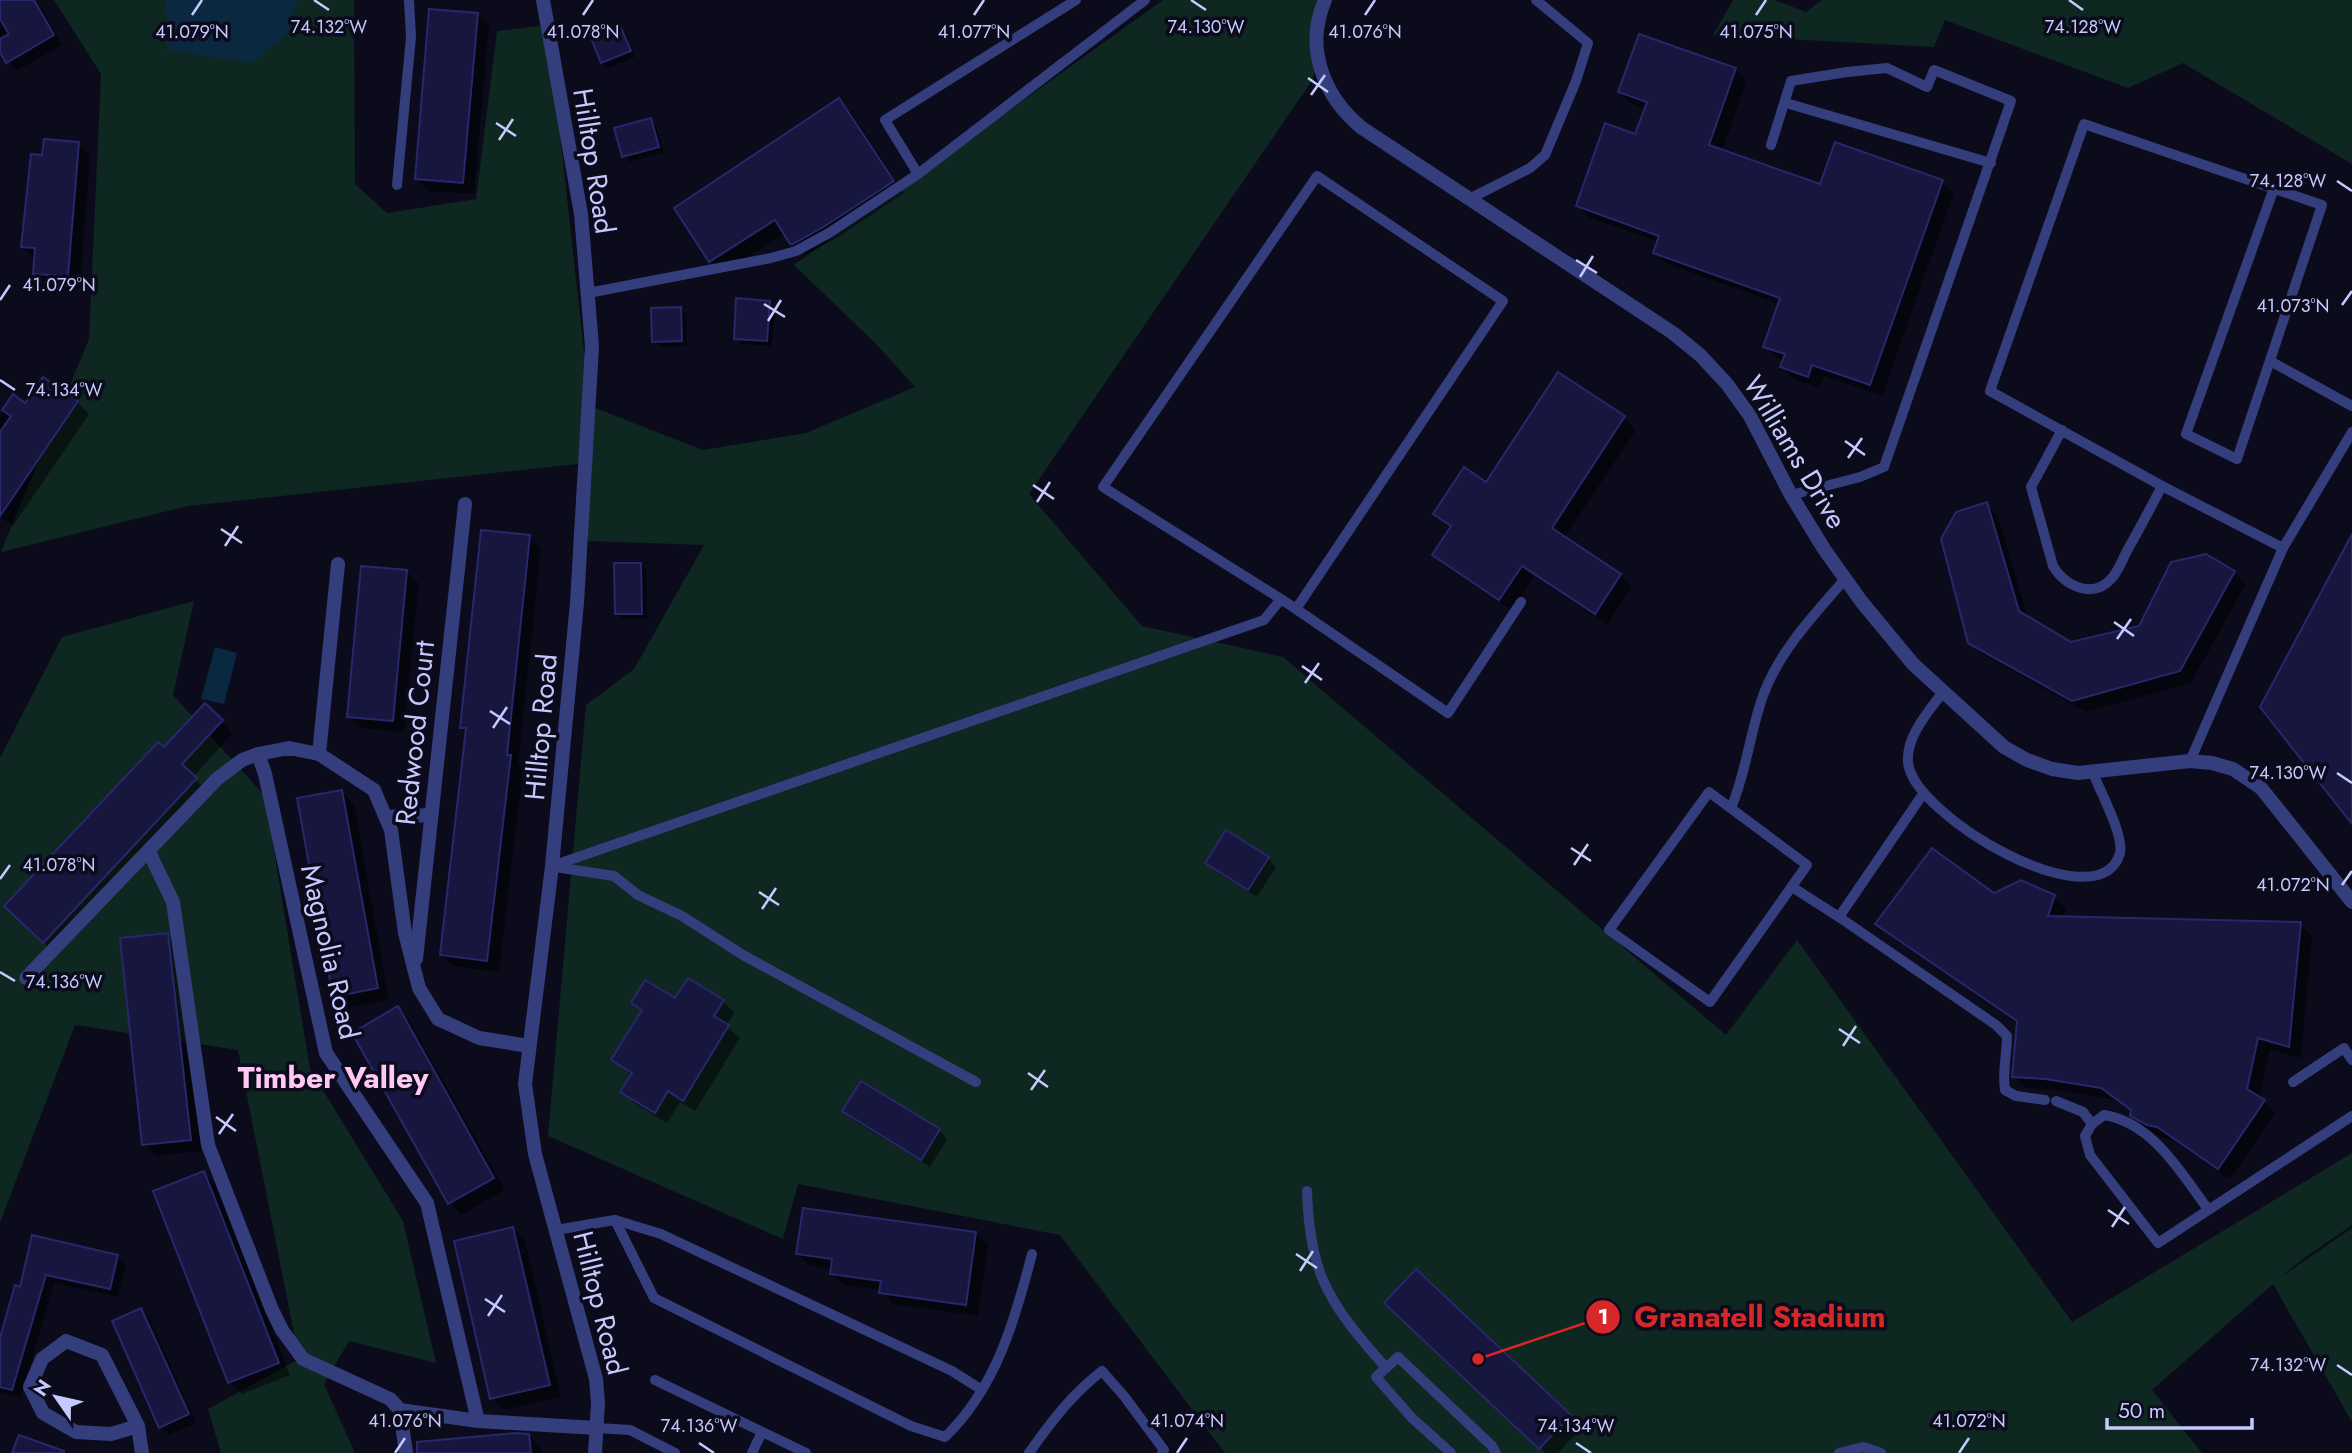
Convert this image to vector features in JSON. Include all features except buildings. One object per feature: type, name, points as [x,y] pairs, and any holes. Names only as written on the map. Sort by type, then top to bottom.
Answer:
[{"type":"street","name":"Hilltop Road","points":[[543,0],[581,214],[592,346],[577,603],[552,866],[526,1084],[535,1154],[596,1379],[595,1453]]},
{"type":"street","name":"Williams Drive","points":[[1325,0],[1317,29],[1317,54],[1322,75],[1332,97],[1347,116],[1673,333],[1700,355],[1727,384],[1750,416],[1791,495],[1845,579],[1913,664],[2004,747],[2027,760],[2052,769],[2093,773],[2190,761],[2233,769],[2261,788],[2352,902]]},
{"type":"street","name":"Redwood Court","points":[[415,967],[465,504]]},
{"type":"street","points":[[319,754],[338,564]]},
{"type":"street","points":[[26,978],[217,779],[242,760],[289,748],[319,754],[374,790],[391,830],[405,933],[419,988],[438,1019],[479,1038],[529,1046]]},
{"type":"street","name":"Magnolia Road","points":[[258,754],[265,774],[326,1053],[427,1203],[478,1421]]},
{"type":"street","points":[[387,817],[431,815]]},
{"type":"street","points":[[149,852],[173,902],[208,1146],[272,1310],[282,1330],[303,1359],[390,1399],[400,1410],[406,1453]]},
{"type":"street","points":[[138,1426],[111,1434],[76,1432],[43,1413],[30,1387],[42,1359],[66,1341],[102,1355],[138,1426],[142,1453]]},
{"type":"street","points":[[400,1410],[478,1421],[597,1427]]},
{"type":"lane","points":[[397,185],[411,37],[409,0]]},
{"type":"lane","points":[[918,174],[885,120],[1076,0]]},
{"type":"lane","points":[[588,293],[772,258],[796,251],[829,233],[918,174],[1145,0]]},
{"type":"lane","points":[[1469,199],[1530,168],[1545,155],[1576,81],[1588,43],[1536,0]]},
{"type":"lane","points":[[1771,145],[1791,81],[1887,68],[1927,87],[1934,70],[2011,101],[1884,467],[1860,477],[1791,495]]},
{"type":"lane","points":[[1786,103],[1991,163]]},
{"type":"lane","points":[[2274,188],[2186,434],[2237,459],[2322,205],[2274,188],[2084,124],[1990,391],[2162,486],[2284,548]]},
{"type":"lane","points":[[1296,609],[1503,301],[1317,176],[1103,487],[1281,599],[1448,713],[1521,602]]},
{"type":"lane","points":[[2270,361],[2352,406]]},
{"type":"lane","points":[[2062,430],[2031,487],[2053,566],[2070,586],[2095,588],[2113,577],[2162,486]]},
{"type":"lane","points":[[2190,761],[2284,548],[2352,432]]},
{"type":"lane","points":[[1731,808],[1738,792],[1763,695],[1776,667],[1807,622],[1845,579]]},
{"type":"lane","points":[[552,866],[1264,620],[1281,599]]},
{"type":"lane","points":[[1944,692],[1923,718],[1912,743],[1908,759],[1910,773],[1923,793],[1981,840],[2019,861],[2049,872],[2074,877],[2092,876],[2107,871],[2119,855],[2120,846],[2093,773]]},
{"type":"lane","points":[[1709,792],[1731,808],[1807,865],[1710,1002],[1609,930],[1709,792]]},
{"type":"lane","points":[[1839,917],[1923,793]]},
{"type":"lane","points":[[552,866],[614,876],[638,895],[682,916],[743,955],[976,1082]]},
{"type":"lane","points":[[1792,887],[1996,1025],[2007,1036],[2003,1075],[2005,1090],[2016,1096],[2066,1103],[2082,1112],[2092,1124]]},
{"type":"lane","points":[[2293,1083],[2343,1048],[2352,1060]]},
{"type":"lane","points":[[2208,1209],[2153,1139],[2139,1128],[2117,1117],[2104,1115],[2092,1124],[2085,1136],[2090,1155],[2158,1243],[2352,1116]]},
{"type":"lane","points":[[1307,1191],[1308,1226],[1323,1280],[1341,1312],[1385,1368]]},
{"type":"lane","points":[[556,1230],[615,1220],[661,1234],[841,1317],[952,1371],[982,1390]]},
{"type":"lane","points":[[615,1220],[654,1298],[911,1426],[945,1437],[964,1418],[1000,1358],[1012,1328],[1032,1254]]},
{"type":"lane","points":[[1451,1453],[1412,1418],[1376,1377],[1398,1357],[1492,1446],[1496,1453]]},
{"type":"lane","points":[[1030,1453],[1059,1411],[1086,1383],[1102,1371],[1164,1450],[1162,1453]]},
{"type":"lane","points":[[654,1380],[806,1453]]},
{"type":"lane","points":[[597,1427],[630,1430],[675,1453]]},
{"type":"lane","points":[[752,1453],[762,1432]]},
{"type":"lane","points":[[1839,1453],[1863,1447],[1881,1453]]},
{"type":"green space","points":[[54,0],[354,0],[355,184],[387,213],[476,199],[497,31],[548,25],[590,406],[703,450],[806,433],[915,387],[877,345],[794,265],[1163,0],[1331,0],[1313,79],[1029,494],[1142,626],[1283,657],[1726,1035],[1797,940],[2072,1322],[2352,1153],[2352,1225],[2281,1277],[2352,1228],[2352,1422],[2273,1284],[2152,1390],[2202,1453],[1225,1453],[1060,1235],[798,1184],[783,1239],[548,1136],[586,705],[634,669],[704,545],[588,541],[587,463],[188,506],[1,552],[89,339],[101,74]]},
{"type":"green space","points":[[1733,0],[1775,0],[1806,12],[1822,0],[2352,0],[2352,164],[2183,63],[2128,88],[1945,20],[1934,47],[1713,35]]},
{"type":"green space","points":[[194,601],[173,695],[265,796],[310,1069],[403,1221],[436,1363],[349,1341],[324,1384],[355,1453],[221,1453],[208,1409],[299,1359],[238,1050],[75,1025],[0,1223],[0,758],[62,637]]},
{"type":"water","points":[[166,0],[297,0],[287,35],[251,63],[167,49]]},
{"type":"water","points":[[215,647],[237,653],[224,704],[201,699]]},
{"type":"place","name":"Granatell Stadium","points":[[1478,1359]]},
{"type":"district","name":"Timber Valley","points":[[333,1077]]}]
